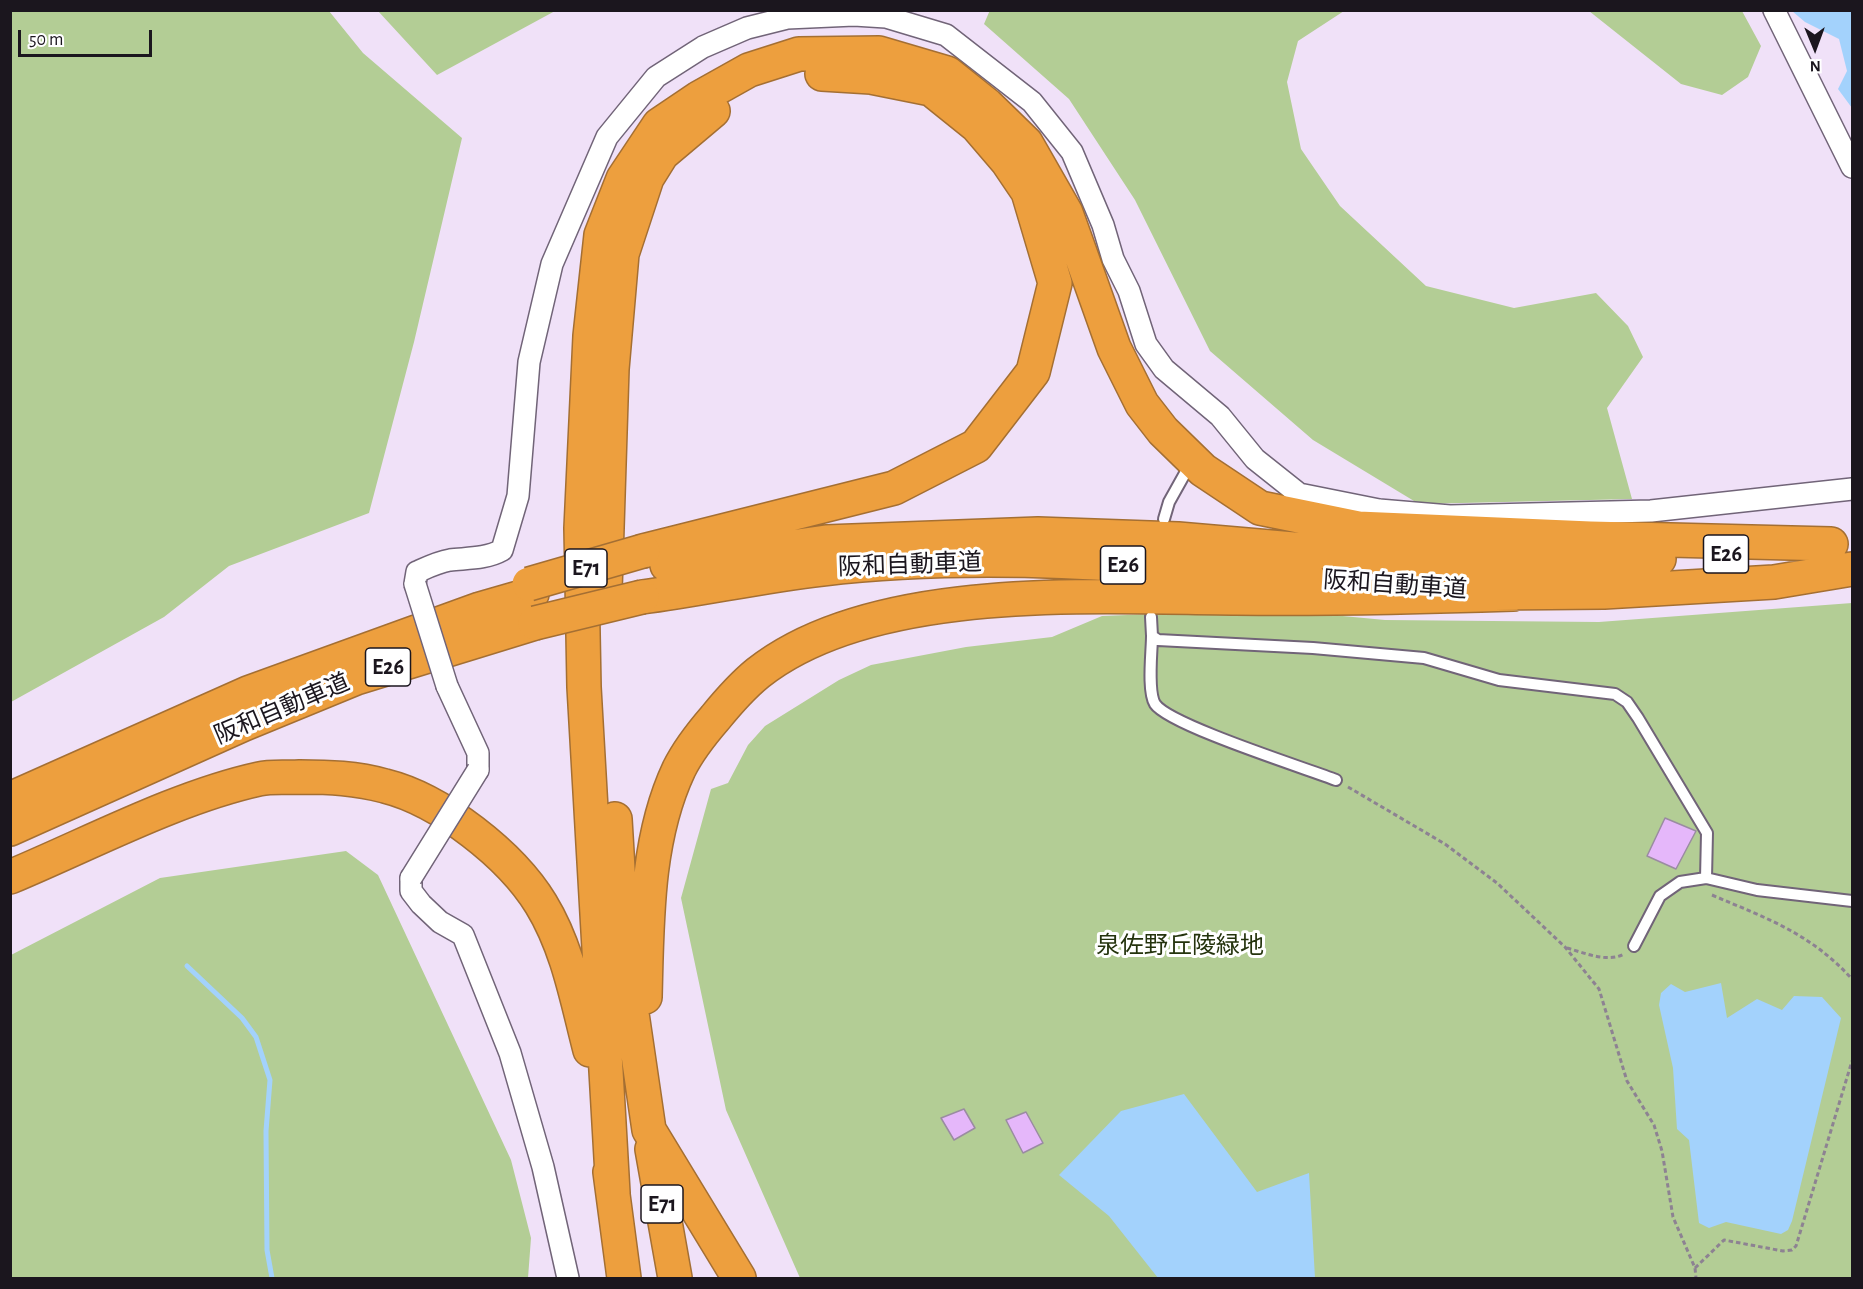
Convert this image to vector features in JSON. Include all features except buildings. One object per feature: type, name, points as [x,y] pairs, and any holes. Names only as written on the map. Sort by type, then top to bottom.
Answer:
[{"type":"highway","points":[[613,1193],[584,687],[581,528],[590,336],[601,235],[624,179],[659,125],[699,98],[749,70],[799,54],[879,53],[947,73],[987,105],[1026,143],[1066,213],[1114,348],[1142,404],[1162,431],[1203,470],[1260,508],[1358,528],[1597,564],[1842,542]]},
{"type":"highway","points":[[641,573],[894,488],[976,446],[1033,372],[1055,283],[1029,192],[1007,161],[976,126],[931,89],[871,76],[809,74],[772,81],[733,95],[662,154],[646,178],[622,254],[615,307],[606,499],[604,657],[623,952],[642,1098],[649,1130],[739,1278]]},
{"type":"highway","name":"阪和自動車道","points":[[10,829],[246,708],[296,673],[480,609],[532,600],[641,573],[767,549],[826,542],[1038,534],[1178,539],[1478,565],[1597,564],[1774,582],[1852,569]]},
{"type":"highway","name":"阪和自動車道","points":[[641,573],[824,569],[971,561],[1134,565],[1514,594],[1597,564]]},
{"type":"highway","name":"E71","points":[[532,600],[641,573]]},
{"type":"highway","points":[[642,1098],[647,911],[658,833],[668,798],[680,768],[705,730],[729,701],[759,673],[792,652],[827,635],[870,621],[913,609],[962,604],[1084,598],[1332,599],[1514,594]]},
{"type":"highway","name":"阪和自動車道","points":[[10,799],[246,708],[356,678],[532,600]]},
{"type":"highway","points":[[10,877],[201,795],[262,778],[340,777],[387,786],[425,802],[472,830],[519,876],[541,904],[565,951],[592,1054],[613,1193]]},
{"type":"highway","name":"E71","points":[[649,1130],[675,1278]]},
{"type":"highway","name":"E71","points":[[613,1193],[624,1278]]},
{"type":"street","points":[[1774,10],[1852,168]]},
{"type":"street","points":[[568,1278],[543,1167],[506,1043],[463,935],[440,922],[411,891],[411,879],[478,770],[478,753],[447,686],[415,584],[417,572],[430,566],[495,554],[502,550],[518,496],[529,362],[552,264],[607,137],[656,77],[703,48],[747,28],[787,18],[886,17],[946,35],[1032,102],[1072,152],[1103,225],[1113,258],[1129,291],[1146,344],[1164,369],[1222,430],[1299,494],[1379,510],[1450,516],[1651,511],[1852,489]]},
{"type":"lane","points":[[1164,519],[1169,502],[1188,468]]},
{"type":"lane","points":[[1150,617],[1151,692],[1154,702],[1169,717],[1336,780]]},
{"type":"lane","points":[[1152,636],[1158,640],[1313,648],[1424,658],[1499,680],[1615,694],[1627,702],[1638,718],[1707,833],[1701,879]]},
{"type":"lane","points":[[1634,946],[1660,896],[1680,882],[1701,879],[1757,890],[1852,901]]},
{"type":"path","points":[[1336,780],[1445,844],[1497,883],[1565,947],[1599,989],[1627,1081],[1654,1125],[1662,1151],[1673,1217],[1695,1268],[1696,1278]]},
{"type":"path","points":[[1701,879],[1709,894],[1777,922],[1809,939],[1831,956],[1852,978]]},
{"type":"path","points":[[1565,947],[1588,954],[1617,957],[1634,946]]},
{"type":"path","points":[[1695,1268],[1724,1240],[1735,1240],[1783,1251],[1792,1250],[1796,1246],[1852,1061]]},
{"type":"green space","points":[[11,10],[329,11],[363,53],[462,138],[414,342],[369,513],[229,566],[164,617],[11,702]]},
{"type":"green space","points":[[990,10],[1344,11],[1298,41],[1287,82],[1301,149],[1340,206],[1426,286],[1514,308],[1596,293],[1628,326],[1643,357],[1607,408],[1632,499],[1419,504],[1313,440],[1210,351],[1135,200],[1069,99],[984,24]]},
{"type":"green space","points":[[378,11],[555,11],[437,75]]},
{"type":"green space","points":[[1589,11],[1742,11],[1761,46],[1748,77],[1722,95],[1681,84]]},
{"type":"green space","name":"泉佐野丘陵緑地","points":[[1852,603],[1852,1278],[800,1278],[726,1110],[681,898],[711,789],[728,783],[748,745],[765,726],[839,680],[871,665],[966,647],[1052,637],[1102,616],[1178,613],[1332,615],[1385,620],[1599,622]]},
{"type":"green space","points":[[346,851],[378,875],[511,1160],[531,1238],[528,1278],[11,1278],[11,955],[160,878]]},
{"type":"water","points":[[1792,11],[1852,11],[1852,108],[1838,89],[1847,71],[1839,39],[1805,22]]},
{"type":"water","points":[[1721,983],[1727,1018],[1757,999],[1782,1010],[1794,996],[1822,997],[1841,1018],[1792,1221],[1788,1230],[1781,1234],[1726,1222],[1709,1228],[1699,1223],[1689,1140],[1677,1129],[1673,1068],[1659,1005],[1661,993],[1671,984],[1685,992]]},
{"type":"water","points":[[1184,1094],[1257,1192],[1309,1173],[1315,1278],[1158,1278],[1109,1216],[1059,1175],[1121,1111]]},
{"type":"waterway","points":[[187,966],[242,1018],[256,1037],[270,1080],[266,1131],[267,1250],[272,1278]]}]
